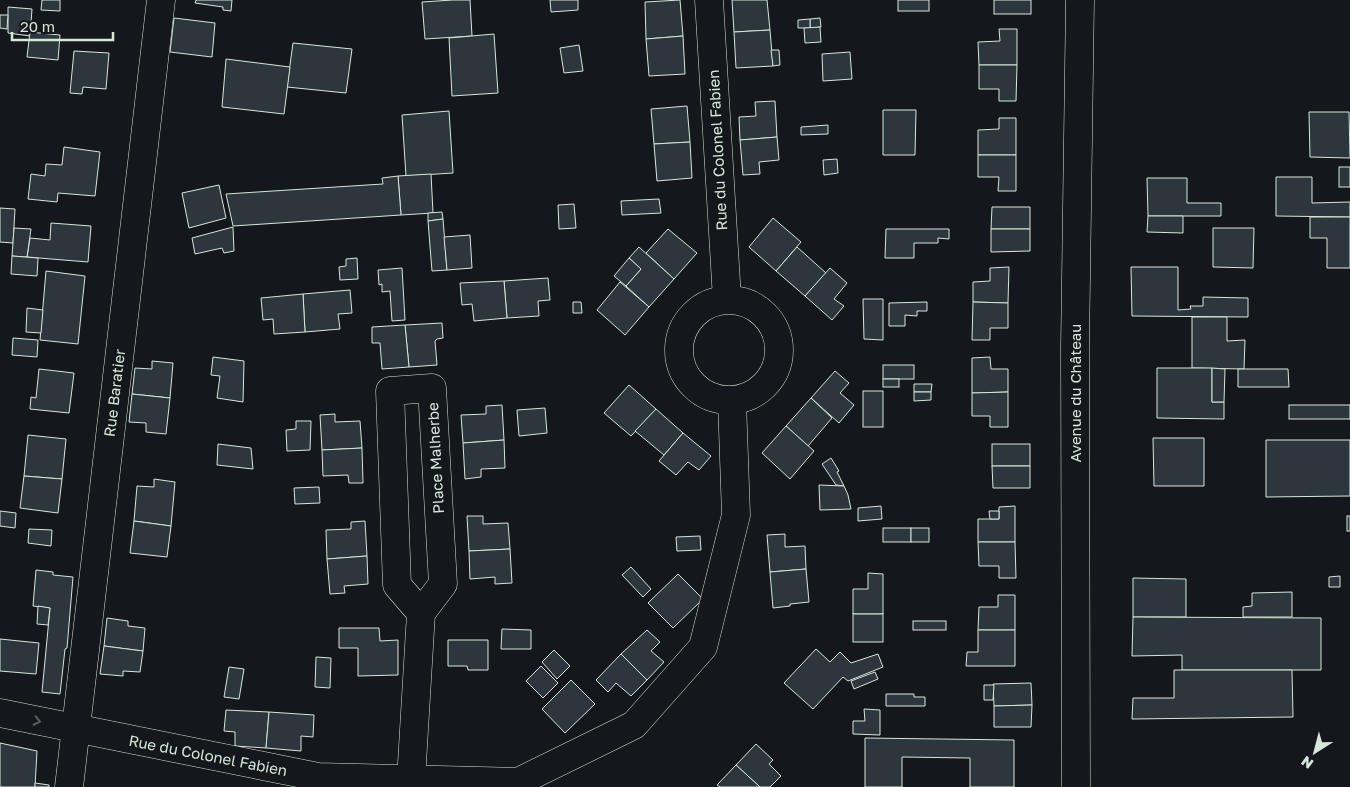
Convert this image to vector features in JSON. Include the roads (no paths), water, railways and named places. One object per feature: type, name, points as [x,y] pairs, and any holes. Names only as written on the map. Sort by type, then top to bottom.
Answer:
[{"type":"street","name":"Rue Baratier","points":[[69,787],[161,0]]},
{"type":"street","name":"Rue du Colonel Fabien","points":[[710,0],[727,300]]},
{"type":"street","name":"Avenue du Château","points":[[1076,787],[1076,348],[1080,0]]},
{"type":"street","points":[[727,300],[753,305],[764,313],[775,330],[780,349],[778,365],[771,379],[761,390],[747,398],[732,401],[715,399],[700,392],[688,380],[681,365],[679,348],[681,334],[688,321],[699,310],[712,303],[727,300]]},
{"type":"street","name":"Place Malherbe","points":[[432,388],[443,584],[421,613],[397,585],[390,391],[432,388]]},
{"type":"street","name":"Rue du Colonel Fabien","points":[[0,713],[318,777],[518,782],[634,725],[703,647],[736,515],[732,401]]},
{"type":"street","points":[[411,780],[421,613]]}]
